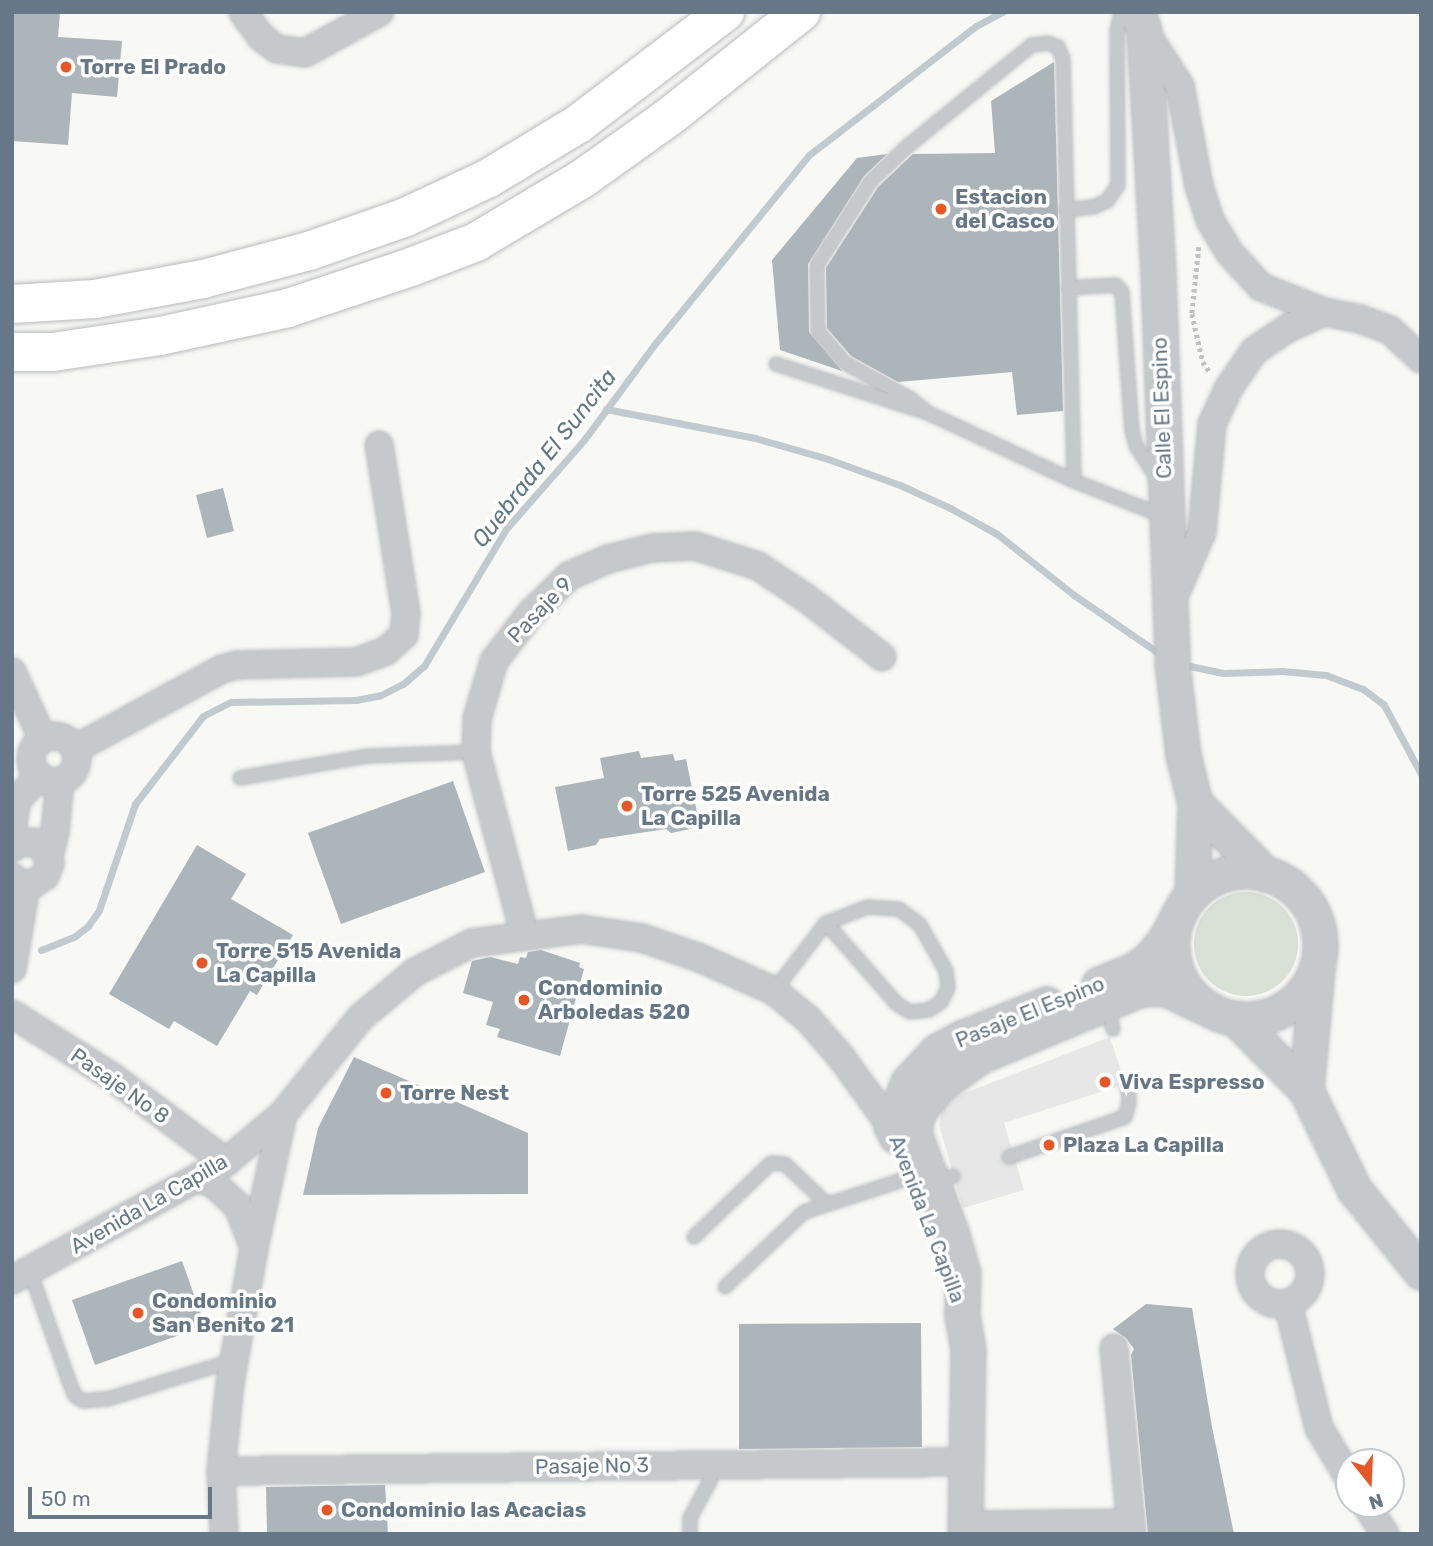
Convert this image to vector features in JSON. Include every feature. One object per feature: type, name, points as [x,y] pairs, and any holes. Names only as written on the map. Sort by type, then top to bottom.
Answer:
[{"type":"highway","points":[[12,304],[95,299],[203,279],[309,251],[406,217],[489,178],[579,124],[725,12]]},
{"type":"highway","points":[[12,352],[53,352],[105,345],[288,308],[476,242],[552,198],[669,117],[801,12]]},
{"type":"street","points":[[243,12],[261,37],[277,48],[305,52],[380,12]]},
{"type":"street","points":[[1134,18],[1180,86],[1199,186],[1210,220],[1229,252],[1261,287],[1324,312],[1360,319],[1390,330],[1421,359]]},
{"type":"street","name":"Calle El Espino","points":[[1134,18],[1158,274],[1165,502],[1176,709],[1195,803],[1187,901]]},
{"type":"street","points":[[1172,601],[1202,532],[1212,424],[1228,389],[1254,351],[1288,328],[1324,312]]},
{"type":"street","points":[[75,749],[222,669],[237,665],[356,662],[386,651],[404,635],[406,613],[379,445]]},
{"type":"street","name":"Pasaje 9","points":[[525,936],[477,752],[477,719],[494,661],[531,613],[569,576],[608,559],[652,548],[695,546],[758,566],[806,598],[882,657]]},
{"type":"street","points":[[12,672],[43,739]]},
{"type":"street","points":[[12,831],[17,800],[50,778],[73,772],[76,766],[75,749],[59,736],[43,739],[32,756],[32,763],[50,778],[55,832],[45,876],[19,881],[12,969]]},
{"type":"street","points":[[1195,803],[1265,874]]},
{"type":"street","points":[[12,848],[20,843],[34,842],[49,856]]},
{"type":"street","points":[[1306,1090],[1321,940],[1311,909],[1295,889],[1265,874],[1250,871],[1214,879],[1187,901],[1173,934],[1176,969],[1189,993],[1223,1014],[1306,1090],[1354,1189],[1421,1272]]},
{"type":"street","name":"Pasaje El Espino","points":[[891,1126],[919,1089],[937,1051],[961,1038],[1133,970],[1165,940],[1187,901]]},
{"type":"street","name":"Avenida La Capilla","points":[[21,1275],[200,1179],[226,1162],[283,1114],[360,1017],[415,972],[472,943],[581,929],[642,938],[700,958],[774,991],[808,1019],[841,1057],[933,1179]]},
{"type":"street","points":[[1223,1014],[1258,1018],[1286,1008],[1304,992],[1318,966]]},
{"type":"street","name":"Pasaje El Espino","points":[[919,1089],[937,1087],[980,1056],[1109,1015],[1142,989],[1164,988],[1223,1014]]},
{"type":"street","name":"Pasaje No 8","points":[[12,1014],[111,1076],[226,1162]]},
{"type":"street","name":"Avenida La Capilla","points":[[841,1057],[880,1081],[919,1089],[914,1133],[933,1179],[963,1273],[962,1314],[968,1349],[964,1462],[965,1530]]},
{"type":"street","points":[[224,1534],[221,1471],[234,1360],[254,1248],[283,1114]]},
{"type":"street","points":[[200,1179],[214,1184],[238,1206],[254,1248]]},
{"type":"street","points":[[1288,1304],[1319,1428],[1335,1455]]},
{"type":"street","points":[[965,1530],[1131,1528],[1114,1348]]},
{"type":"street","name":"Pasaje No 3","points":[[221,1471],[964,1462]]},
{"type":"street","points":[[1375,1518],[1385,1534]]},
{"type":"lane","points":[[1065,210],[1093,207],[1107,201],[1118,185],[1116,31],[1134,18]]},
{"type":"lane","points":[[928,413],[911,399],[845,363],[818,331],[817,265],[871,181],[908,146],[1032,45],[1048,43],[1058,47],[1063,59],[1074,481]]},
{"type":"lane","points":[[1068,288],[1116,285],[1122,292],[1132,430],[1136,446],[1165,502]]},
{"type":"lane","points":[[776,364],[928,413],[1074,481],[1165,502]]},
{"type":"lane","points":[[240,778],[368,756],[477,752]]},
{"type":"lane","points":[[774,991],[826,923],[868,907],[899,909],[920,925],[946,971],[948,988],[941,1002],[929,1010],[909,1012],[897,1004],[866,965],[826,923]]},
{"type":"lane","points":[[1009,1157],[1125,1117],[1129,1102],[1128,1086]]},
{"type":"lane","points":[[694,1237],[771,1163],[785,1164],[827,1204]]},
{"type":"lane","points":[[725,1287],[804,1212],[933,1179]]},
{"type":"lane","points":[[21,1275],[75,1396],[83,1401],[108,1399],[234,1360]]},
{"type":"lane","points":[[690,1534],[690,1518],[710,1481],[710,1465]]},
{"type":"path","points":[[1210,220],[1197,251],[1192,314],[1203,362],[1214,379],[1228,389]]},
{"type":"shaded area","points":[[1246,892],[1266,896],[1283,907],[1294,924],[1298,944],[1294,964],[1283,981],[1266,992],[1246,996],[1226,992],[1209,981],[1198,964],[1194,944],[1198,924],[1209,907],[1226,896]]},
{"type":"shaded area","points":[[1110,1037],[1125,1084],[1004,1123],[1024,1190],[963,1208],[939,1125],[944,1101]]},
{"type":"building","name":"Torre El Prado","points":[[12,12],[60,12],[58,37],[122,41],[117,97],[72,93],[68,145],[12,141]]},
{"type":"building","name":"Estacion del Casco","points":[[1054,62],[1063,411],[1017,415],[1012,372],[898,382],[851,356],[827,328],[826,268],[878,187],[913,154],[995,153],[991,101]]},
{"type":"building","points":[[887,154],[864,176],[808,264],[809,332],[842,371],[780,350],[772,260],[857,158]]},
{"type":"building","points":[[223,488],[234,531],[207,538],[196,495]]},
{"type":"building","name":"Torre 525 Avenida La Capilla","points":[[639,751],[641,758],[673,754],[675,761],[686,759],[700,827],[671,833],[666,829],[600,839],[596,845],[568,851],[555,787],[604,778],[600,758]]},
{"type":"building","points":[[453,781],[485,872],[341,924],[308,833]]},
{"type":"building","name":"Torre 515 Avenida La Capilla","points":[[197,845],[246,874],[231,899],[293,935],[257,995],[250,991],[217,1046],[174,1021],[169,1029],[109,994]]},
{"type":"building","name":"Condominio Arboledas 520","points":[[541,950],[580,963],[579,967],[584,969],[560,1056],[497,1037],[500,1029],[486,1025],[493,1002],[463,993],[472,961],[490,957],[518,964],[520,957],[526,958],[528,952]]},
{"type":"building","name":"Torre Nest","points":[[354,1057],[528,1133],[528,1194],[303,1195],[318,1128]]},
{"type":"building","name":"Condominio San Benito 21","points":[[182,1261],[205,1326],[95,1365],[72,1300]]},
{"type":"building","points":[[1146,1304],[1192,1308],[1234,1534],[1148,1534],[1131,1355],[1134,1349],[1126,1338],[1113,1329]]},
{"type":"building","points":[[921,1323],[922,1447],[739,1449],[739,1324]]},
{"type":"building","name":"Condominio las Acacias","points":[[385,1485],[388,1534],[267,1534],[266,1487]]},
{"type":"waterway","name":"Quebrada El Suncita","points":[[41,950],[74,937],[88,926],[99,910],[135,804],[203,716],[231,702],[356,700],[381,695],[403,684],[424,666],[506,529],[584,440],[654,345],[809,155],[976,26],[1002,12]]},
{"type":"waterway","points":[[606,409],[755,438],[828,459],[900,485],[997,534],[1074,595],[1163,656]]},
{"type":"waterway","points":[[1180,664],[1223,673],[1282,671],[1326,675],[1363,689],[1384,705],[1421,774]]},
{"type":"place","name":"Torre El Prado","points":[[66,67]]},
{"type":"place","name":"Estacion del Casco","points":[[941,209]]},
{"type":"place","name":"Torre 525 Avenida La Capilla","points":[[627,806]]},
{"type":"place","name":"Torre 515 Avenida La Capilla","points":[[202,963]]},
{"type":"place","name":"Condominio Arboledas 520","points":[[524,1000]]},
{"type":"place","name":"Viva Espresso","points":[[1105,1082]]},
{"type":"place","name":"Torre Nest","points":[[386,1093]]},
{"type":"place","name":"Plaza La Capilla","points":[[1049,1145]]},
{"type":"place","name":"Condominio San Benito 21","points":[[138,1313]]},
{"type":"place","name":"Condominio las Acacias","points":[[327,1510]]}]
